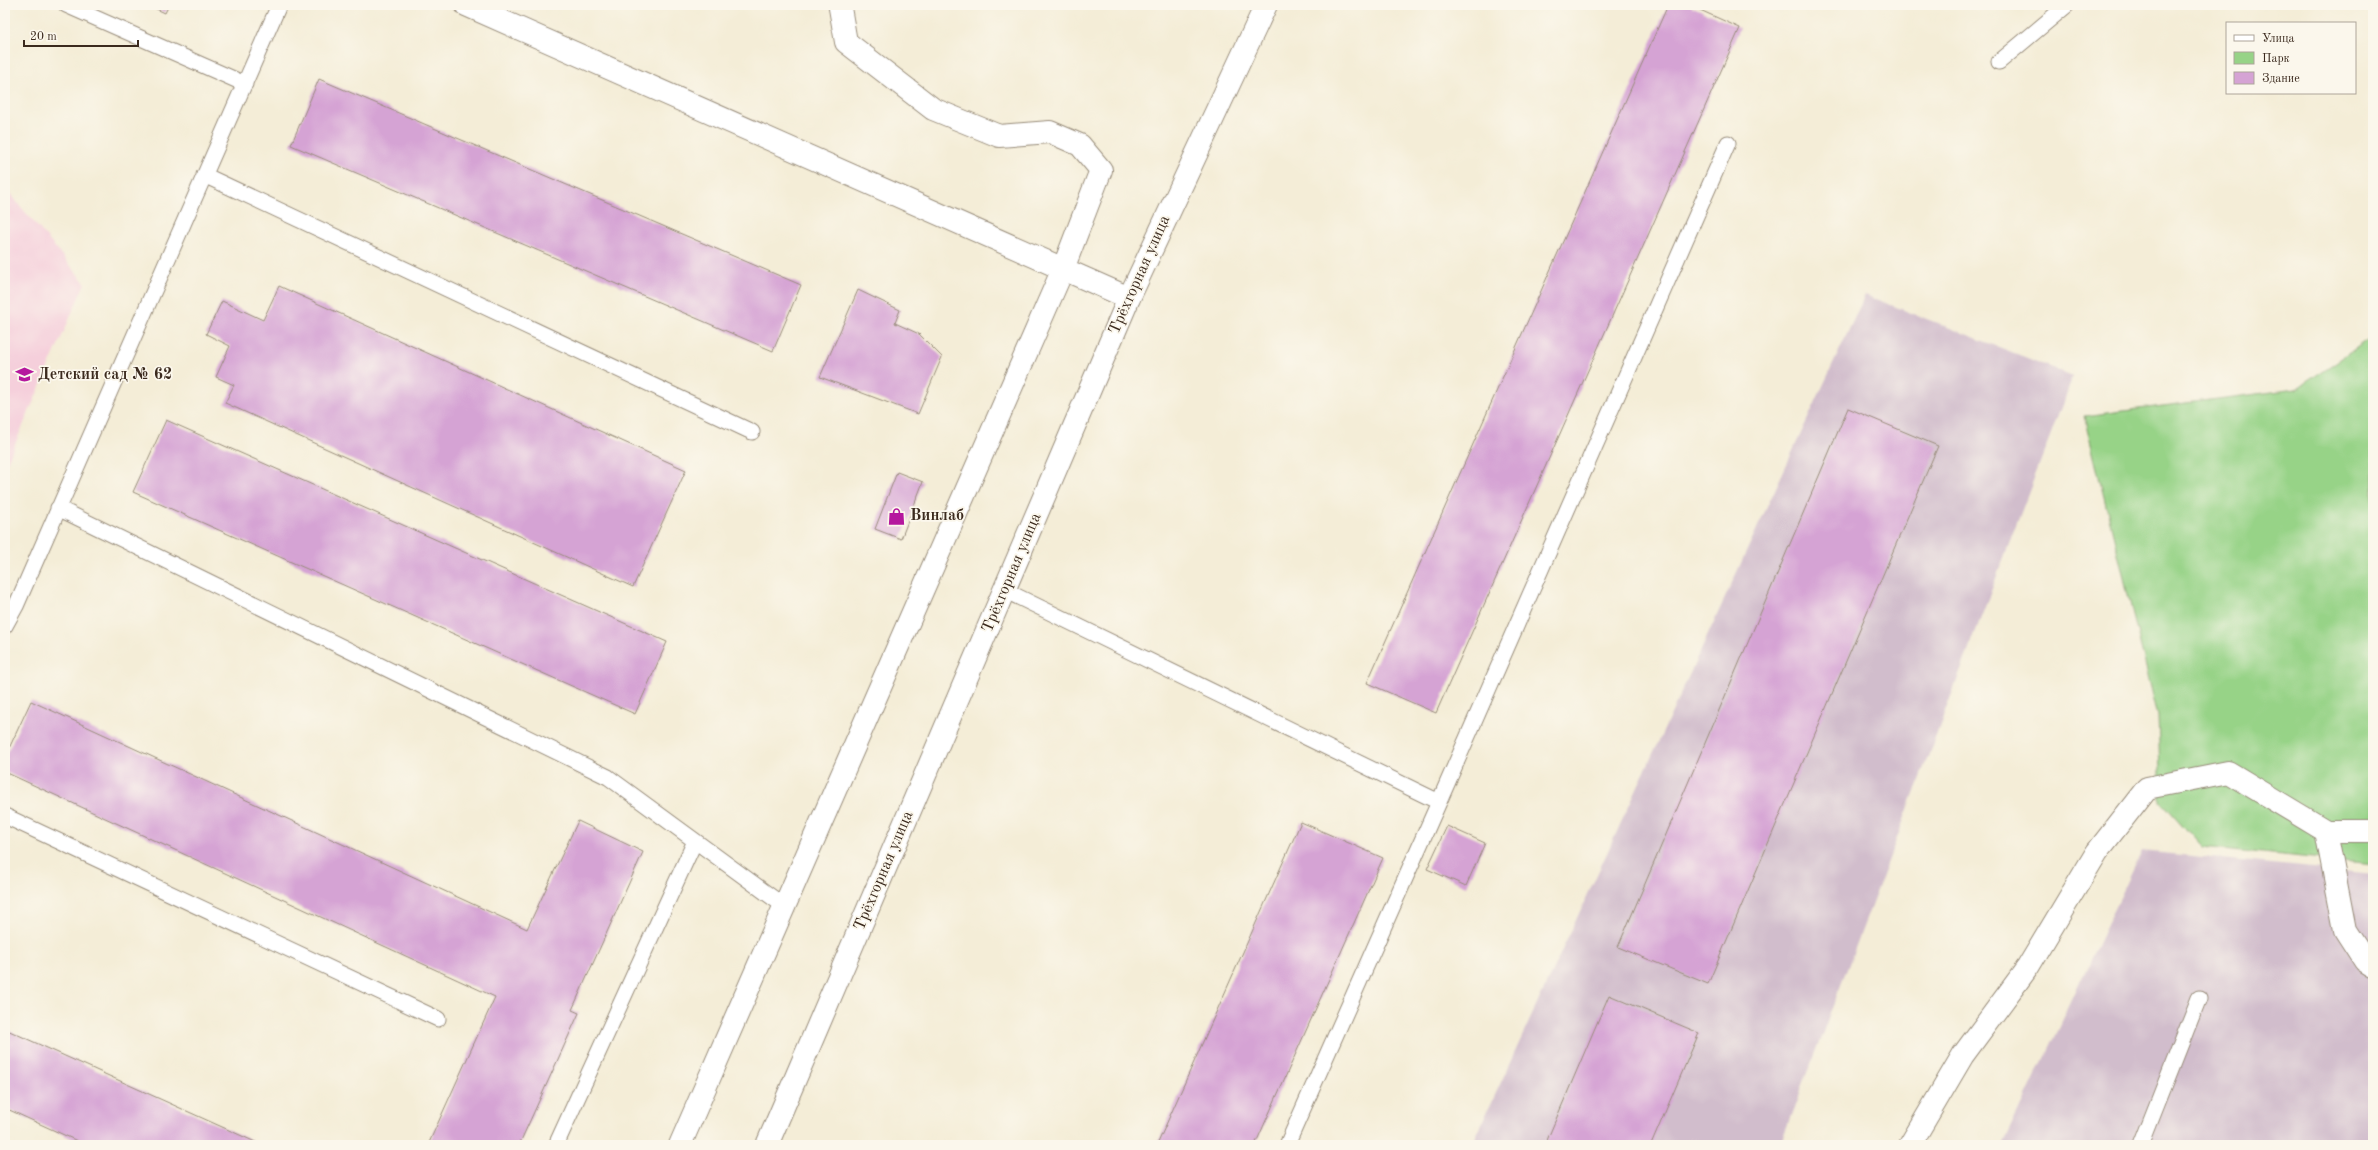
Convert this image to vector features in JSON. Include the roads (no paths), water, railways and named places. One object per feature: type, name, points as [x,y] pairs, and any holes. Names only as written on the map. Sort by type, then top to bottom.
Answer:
[{"type":"street","points":[[466,5],[1129,298]]},
{"type":"street","points":[[680,1145],[1062,269],[1101,170],[1080,144],[1050,132],[1000,136],[933,108],[846,42],[840,8],[841,5]]},
{"type":"street","name":"Трёхгорная улица","points":[[767,1145],[1129,298],[1266,5]]},
{"type":"street","points":[[1910,1145],[1963,1055],[2028,967],[2097,852],[2147,788],[2228,772],[2326,831],[2373,831]]},
{"type":"street","points":[[2326,831],[2345,930],[2365,961],[2373,966]]},
{"type":"lane","points":[[66,5],[245,84]]},
{"type":"lane","points":[[5,626],[16,606],[279,5]]},
{"type":"lane","points":[[1999,62],[2067,5]]},
{"type":"lane","points":[[1287,1145],[1728,143]]},
{"type":"lane","points":[[204,175],[752,432]]},
{"type":"lane","points":[[58,508],[608,776],[784,906]]},
{"type":"lane","points":[[1004,590],[1438,802]]},
{"type":"lane","points":[[5,816],[438,1018]]},
{"type":"lane","points":[[556,1145],[695,840]]},
{"type":"lane","points":[[2141,1145],[2199,998]]},
{"type":"place","name":"Детский сад № 62","points":[[25,375]]},
{"type":"place","name":"Винлаб","points":[[897,516]]}]
